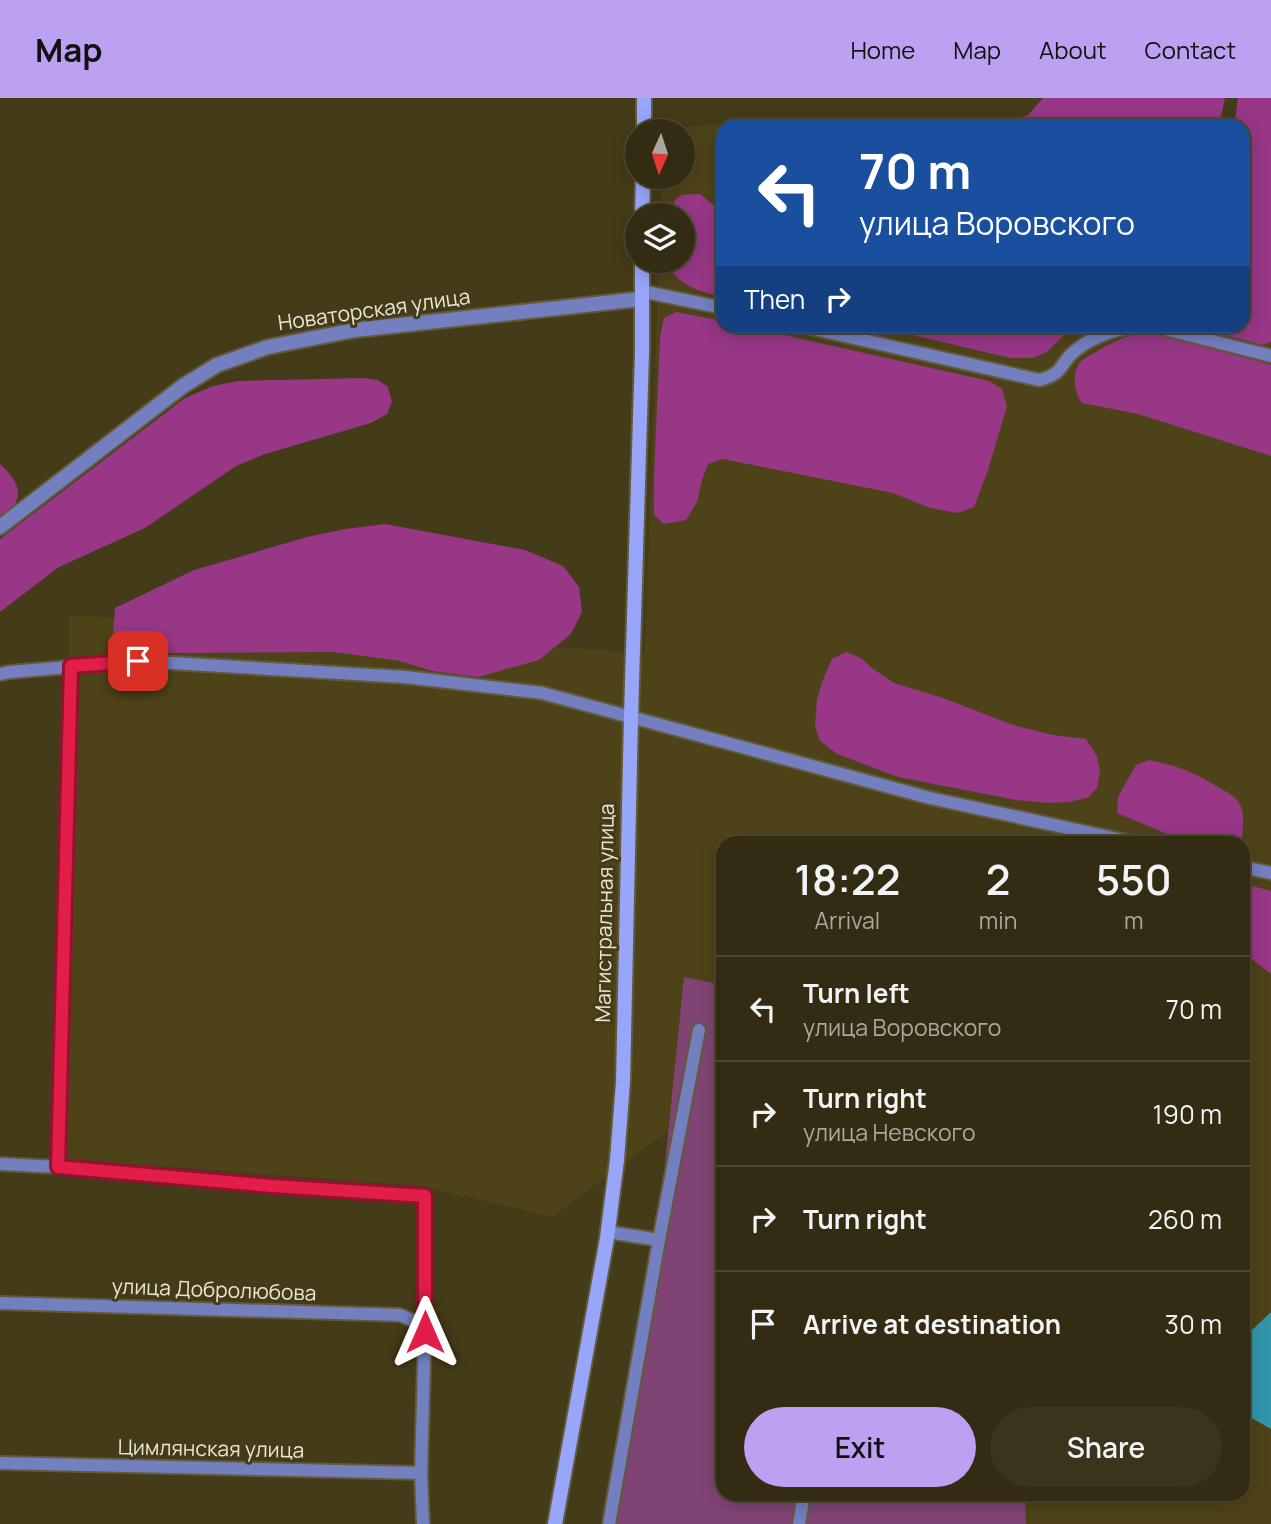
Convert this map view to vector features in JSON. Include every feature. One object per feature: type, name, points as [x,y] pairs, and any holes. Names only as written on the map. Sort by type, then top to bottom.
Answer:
[{"type":"main road","points":[[644,98],[644,119]]},
{"type":"main road","name":"Магистральная улица","points":[[555,1524],[608,1232],[623,1082],[642,352],[642,273]]},
{"type":"street","points":[[641,295],[716,308]]},
{"type":"street","name":"Новаторская улица","points":[[0,527],[183,386],[217,365],[268,347],[355,330],[641,295]]},
{"type":"street","points":[[832,333],[1039,380],[1053,377],[1073,352],[1095,337],[1108,333]]},
{"type":"street","points":[[1181,333],[1271,356]]},
{"type":"street","points":[[0,674],[138,661],[405,677],[542,693],[930,798],[1103,836]]},
{"type":"street","points":[[58,1167],[71,666]]},
{"type":"street","points":[[1250,869],[1271,873]]},
{"type":"street","points":[[609,1524],[699,1030]]},
{"type":"street","points":[[0,1164],[425,1196],[421,1473],[423,1524]]},
{"type":"street","points":[[608,1232],[659,1240]]},
{"type":"street","name":"улица Добролюбова","points":[[0,1303],[400,1315],[425,1326]]},
{"type":"street","name":"Цимлянская улица","points":[[0,1463],[421,1473]]},
{"type":"street","points":[[799,1524],[803,1501]]},
{"type":"shaded area","points":[[1043,98],[1225,98],[1220,119],[1018,119],[1028,115]]},
{"type":"shaded area","points":[[1238,98],[1271,98],[1271,342],[1263,345],[1216,333],[1250,333],[1250,119],[1235,119]]},
{"type":"shaded area","points":[[716,124],[716,333],[1250,333],[1250,321],[1271,308],[1271,1524],[996,1524],[996,1501],[1250,1501],[1250,836],[716,836],[716,1095],[552,1217],[422,1186],[66,1159],[69,615],[645,653],[659,273],[695,273],[695,203],[661,203],[661,189],[695,189],[695,126]]},
{"type":"shaded area","points":[[700,194],[716,207],[716,295],[689,286],[674,273],[695,273],[695,203],[674,203],[679,197]]},
{"type":"shaded area","points":[[676,312],[716,320],[716,333],[775,333],[989,381],[1002,389],[1007,406],[974,507],[958,513],[930,508],[893,493],[723,459],[708,464],[697,502],[686,520],[664,524],[654,515],[654,476],[660,337],[664,318]]},
{"type":"shaded area","points":[[904,333],[1066,333],[1047,352],[1033,358],[1010,358]]},
{"type":"shaded area","points":[[1137,334],[1161,335],[1271,365],[1271,456],[1138,414],[1082,403],[1075,382],[1081,361],[1113,342]]},
{"type":"shaded area","points":[[363,378],[378,380],[388,387],[392,402],[387,414],[371,423],[265,454],[236,466],[145,528],[59,567],[0,612],[0,539],[185,398],[213,386],[238,381]]},
{"type":"shaded area","points":[[0,464],[13,479],[18,493],[17,500],[0,521]]},
{"type":"shaded area","points":[[385,524],[525,550],[563,566],[579,587],[582,612],[571,634],[539,660],[478,677],[432,671],[400,661],[334,652],[160,653],[124,647],[113,635],[115,608],[194,570],[307,537]]},
{"type":"shaded area","points":[[846,652],[861,658],[894,683],[943,698],[1013,725],[1053,735],[1086,739],[1097,756],[1100,771],[1097,788],[1089,797],[1070,802],[1016,800],[898,777],[837,754],[820,741],[815,726],[817,699],[832,659]]},
{"type":"shaded area","points":[[1149,760],[1178,768],[1229,793],[1241,807],[1242,836],[1172,836],[1117,813],[1118,797],[1136,765]]},
{"type":"shaded area","points":[[1250,885],[1271,891],[1271,974],[1250,958]]},
{"type":"shaded area","points":[[684,977],[716,984],[716,1501],[1025,1501],[1026,1524],[604,1524],[659,1223]]},
{"type":"water","points":[[1271,1312],[1271,1429],[1250,1417],[1250,1332]]},
{"type":"route","points":[[138,661],[71,666],[58,1167],[425,1196],[425,1332]]}]
